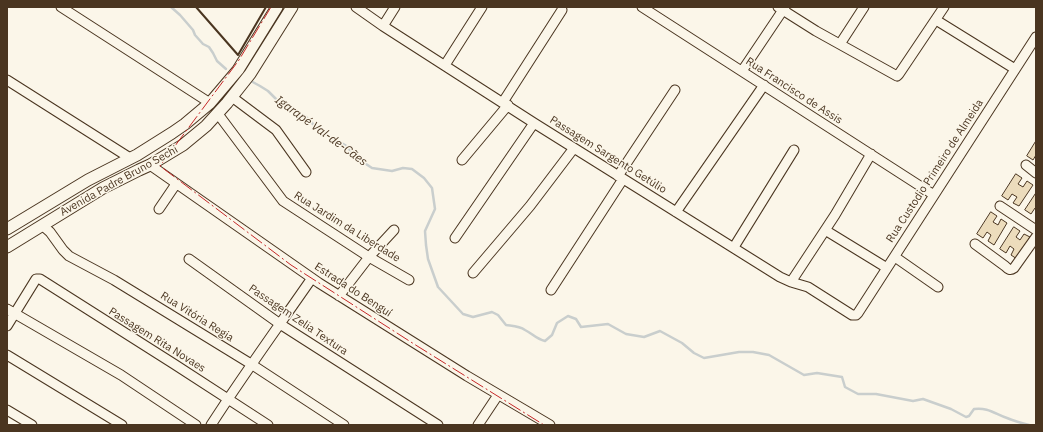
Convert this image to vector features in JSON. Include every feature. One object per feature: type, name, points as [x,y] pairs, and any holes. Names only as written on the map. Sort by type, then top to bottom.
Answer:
[{"type":"main road","name":"Avenida Padre Bruno Sechi","points":[[7,230],[88,180],[137,155],[172,134],[208,102],[238,70],[277,7]]},
{"type":"main road","name":"Avenida Padre Bruno Sechi","points":[[7,247],[103,188],[150,165],[183,144],[206,126],[218,114],[250,74],[292,7]]},
{"type":"street","points":[[60,7],[208,102]]},
{"type":"street","name":"Passagem Sargento Getúlio","points":[[356,7],[534,123],[780,277],[808,287],[852,315]]},
{"type":"street","points":[[383,26],[395,7]]},
{"type":"street","points":[[445,65],[482,7]]},
{"type":"street","name":"Rua Francisco de Assis","points":[[642,7],[934,195]]},
{"type":"street","points":[[840,44],[864,7]]},
{"type":"street","points":[[742,71],[782,8],[895,76],[899,74],[944,7]]},
{"type":"street","points":[[462,160],[506,104],[562,10]]},
{"type":"street","points":[[936,20],[1015,69]]},
{"type":"street","name":"Rua Custodio Primeiro de Almeida","points":[[852,315],[856,315],[858,313],[1036,37]]},
{"type":"street","points":[[7,80],[130,158]]},
{"type":"street","points":[[676,212],[764,85]]},
{"type":"street","points":[[551,290],[675,90]]},
{"type":"street","points":[[232,96],[276,130],[306,172]]},
{"type":"street","name":"Rua Jardim da Liberdade","points":[[218,114],[283,201],[369,257],[409,280]]},
{"type":"street","points":[[455,238],[534,123]]},
{"type":"street","points":[[473,273],[530,206],[574,148]]},
{"type":"street","points":[[734,248],[794,150]]},
{"type":"street","points":[[791,282],[825,230],[871,154]]},
{"type":"street","name":"Estrada do Benguí","points":[[150,165],[339,296],[498,395],[550,425]]},
{"type":"street","points":[[1026,165],[1036,173]]},
{"type":"street","points":[[160,209],[176,184]]},
{"type":"street","points":[[1000,206],[1036,230]]},
{"type":"street","name":"Rua Vitória Regia","points":[[42,225],[50,232],[69,256],[114,280],[251,364],[344,425]]},
{"type":"street","points":[[339,296],[369,257],[394,230]]},
{"type":"street","points":[[825,230],[887,268]]},
{"type":"street","points":[[975,244],[1012,270],[1036,238]]},
{"type":"street","points":[[895,257],[938,287]]},
{"type":"street","name":"Passagem Zelia Textura","points":[[189,259],[280,324],[438,425]]},
{"type":"street","points":[[211,425],[251,364],[312,278]]},
{"type":"street","name":"Passagem Rita Novaes","points":[[11,311],[34,283],[38,279],[42,280],[268,425]]},
{"type":"street","points":[[7,326],[11,311],[121,375],[196,425]]},
{"type":"street","points":[[7,355],[122,425]]},
{"type":"street","points":[[478,425],[498,395]]},
{"type":"street","points":[[7,410],[32,425]]},
{"type":"building","points":[[1036,141],[1036,155],[1033,160],[1027,156]]},
{"type":"building","points":[[1016,174],[1022,178],[1018,184],[1023,187],[1027,181],[1033,185],[1019,206],[1013,203],[1017,197],[1012,194],[1008,200],[1002,196]]},
{"type":"building","points":[[1036,193],[1036,209],[1035,208],[1031,214],[1025,210]]},
{"type":"building","points":[[991,212],[997,216],[993,222],[998,225],[1001,219],[1007,223],[994,245],[988,241],[991,235],[987,232],[983,238],[977,234]]},
{"type":"building","points":[[1014,227],[1020,231],[1016,237],[1020,240],[1024,234],[1030,237],[1017,259],[1011,255],[1014,249],[1010,246],[1006,253],[1000,249]]},
{"type":"waterway","name":"Igarapé Val-de-Cães","points":[[171,7],[193,30],[195,35],[203,44],[209,47],[217,61],[226,69]]},
{"type":"waterway","name":"Igarapé Val-de-Cães","points":[[249,80],[268,91],[280,103],[305,116],[320,131],[345,145],[360,160],[372,168],[392,171],[403,168],[412,169],[424,178],[432,188],[435,209],[425,231],[428,259],[438,287],[463,314],[473,317],[492,312],[498,315],[506,325],[516,326],[545,341],[552,335],[557,323],[568,316],[576,319],[581,327],[608,324],[626,334],[644,337],[660,331],[682,343],[694,353],[704,358],[739,352],[753,352],[769,355],[804,375],[817,373],[842,377],[845,387],[858,394],[876,394],[913,401],[923,399],[951,409],[966,417],[969,416],[974,409],[983,409],[1029,425]]},
{"type":"wall","points":[[196,7],[238,55],[266,7]]},
{"type":"power","points":[[271,7],[239,60],[160,166],[291,265],[544,425]]}]
